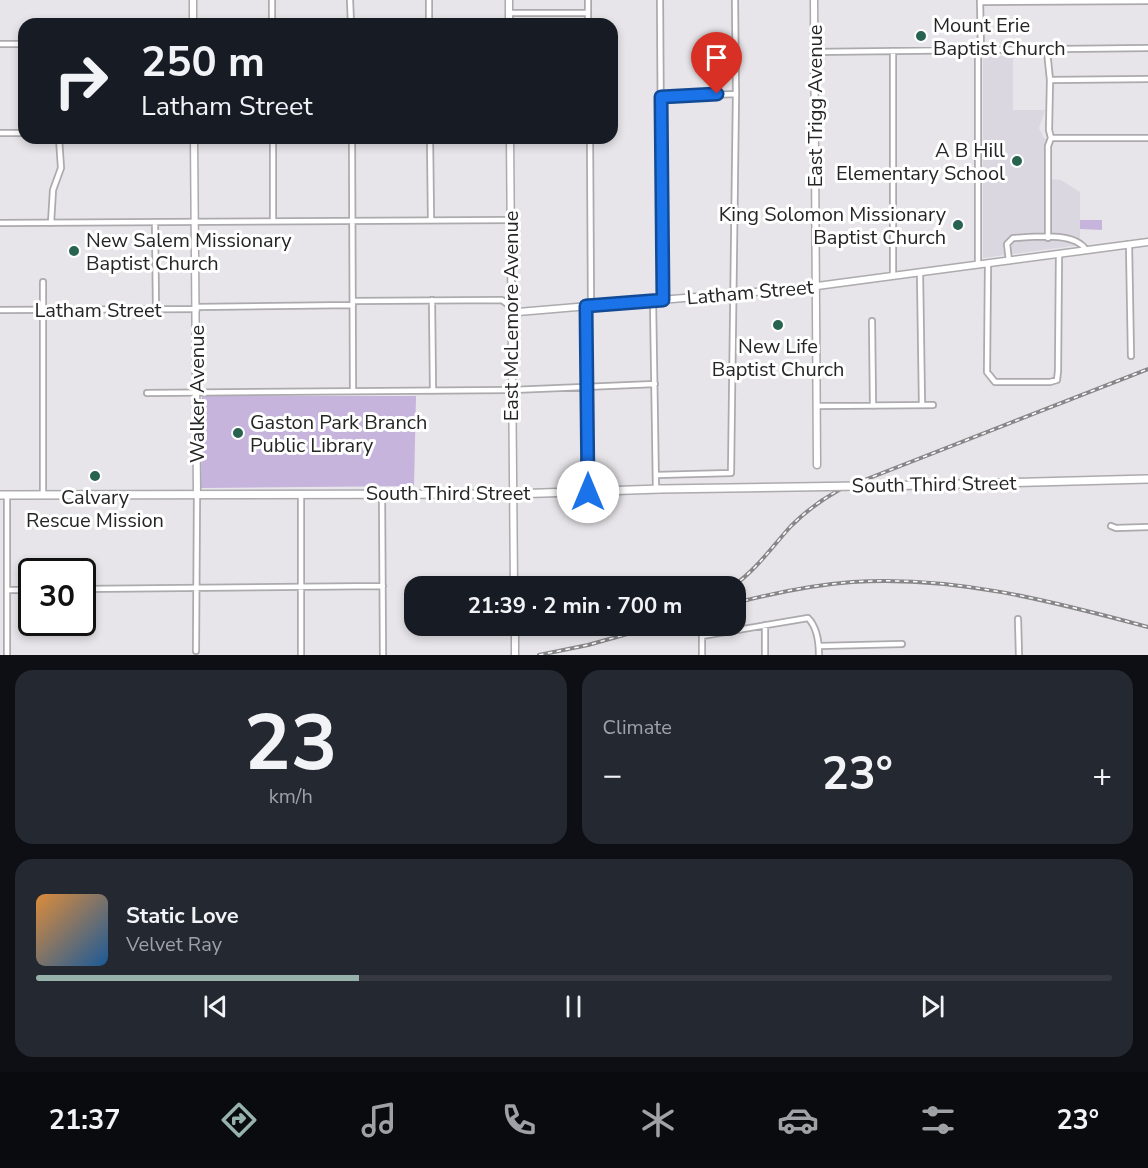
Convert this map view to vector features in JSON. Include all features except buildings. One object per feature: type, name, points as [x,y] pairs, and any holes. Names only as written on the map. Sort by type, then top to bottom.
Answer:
[{"type":"main road","name":"South Third Street","points":[[4,495],[513,494],[1148,479]]},
{"type":"street","points":[[193,0],[193,18]]},
{"type":"street","points":[[272,0],[272,18]]},
{"type":"street","points":[[350,0],[351,18]]},
{"type":"street","points":[[429,0],[429,18]]},
{"type":"street","points":[[509,0],[509,18]]},
{"type":"street","points":[[588,0],[588,18]]},
{"type":"street","points":[[660,0],[663,300]]},
{"type":"street","points":[[656,475],[731,473],[735,0]]},
{"type":"street","name":"East Trigg Avenue","points":[[814,0],[817,465]]},
{"type":"street","points":[[978,265],[980,1],[1148,1]]},
{"type":"street","points":[[509,13],[588,13]]},
{"type":"street","points":[[0,44],[18,44]]},
{"type":"street","points":[[814,52],[1148,48]]},
{"type":"street","points":[[893,51],[893,276]]},
{"type":"street","points":[[1047,51],[1050,80],[1048,130],[1051,138],[1048,146],[1048,238]]},
{"type":"street","points":[[1050,80],[1148,80]]},
{"type":"street","points":[[661,97],[736,94]]},
{"type":"street","points":[[0,133],[18,133]]},
{"type":"street","points":[[1051,138],[1148,138]]},
{"type":"street","points":[[51,223],[52,190],[61,168],[59,144]]},
{"type":"street","name":"Walker Avenue","points":[[194,144],[197,308],[196,651]]},
{"type":"street","points":[[273,144],[273,220]]},
{"type":"street","points":[[352,144],[353,391]]},
{"type":"street","points":[[430,144],[431,220]]},
{"type":"street","name":"East McLemore Avenue","points":[[510,144],[513,494]]},
{"type":"street","points":[[588,492],[590,144]]},
{"type":"street","points":[[0,223],[511,219]]},
{"type":"street","points":[[155,222],[156,309]]},
{"type":"street","points":[[1009,261],[1007,244],[1010,239],[1069,238],[1086,250]]},
{"type":"street","name":"Latham Street","points":[[0,310],[156,309],[432,300],[502,300],[519,312],[815,286],[1148,242]]},
{"type":"street","points":[[1129,244],[1131,356]]},
{"type":"street","points":[[988,264],[987,372],[995,382],[1050,382],[1057,380],[1059,254]]},
{"type":"street","points":[[920,273],[922,405]]},
{"type":"street","points":[[43,282],[43,495]]},
{"type":"street","points":[[432,300],[433,391]]},
{"type":"street","points":[[654,301],[658,489]]},
{"type":"street","points":[[872,321],[873,406]]},
{"type":"street","points":[[147,393],[512,390],[655,384]]},
{"type":"street","points":[[817,406],[933,405]]},
{"type":"street","points":[[301,494],[301,655]]},
{"type":"street","points":[[382,494],[383,655]]},
{"type":"street","points":[[513,494],[514,576]]},
{"type":"street","points":[[4,495],[7,655]]},
{"type":"street","points":[[1111,526],[1116,528],[1148,527]]},
{"type":"street","points":[[0,548],[6,549]]},
{"type":"street","points":[[96,589],[383,586]]},
{"type":"street","points":[[7,590],[18,590]]},
{"type":"street","points":[[702,655],[702,636],[808,618],[813,623],[819,655]]},
{"type":"street","points":[[1018,619],[1018,655]]},
{"type":"street","points":[[0,623],[7,623]]},
{"type":"street","points":[[765,625],[765,655]]},
{"type":"street","points":[[515,636],[515,655]]},
{"type":"street","points":[[819,646],[902,644]]},
{"type":"shaded area","name":"A B Hill Elementary School","points":[[983,56],[1013,56],[1013,110],[1045,110],[1039,128],[1044,138],[1051,143],[1051,179],[1061,180],[1080,192],[1080,245],[983,258]]},
{"type":"shaded area","points":[[1080,220],[1102,220],[1102,230],[1080,229]]},
{"type":"shaded area","points":[[202,396],[416,396],[414,486],[201,488]]},
{"type":"railway","points":[[745,576],[796,521],[839,490],[1148,369]]},
{"type":"railway","points":[[746,600],[837,583],[927,582],[1038,599],[1148,627]]},
{"type":"railway","points":[[539,655],[620,636]]},
{"type":"place","name":"Mount Erie Baptist Church","points":[[921,36]]},
{"type":"place","name":"A B Hill Elementary School","points":[[1017,161]]},
{"type":"place","name":"King Solomon Missionary Baptist Church","points":[[958,225]]},
{"type":"place","name":"New Salem Missionary Baptist Church","points":[[74,251]]},
{"type":"place","name":"New Life Baptist Church","points":[[778,325]]},
{"type":"place","name":"Gaston Park Branch Public Library","points":[[238,433]]},
{"type":"place","name":"Calvary Rescue Mission","points":[[95,476]]},
{"type":"route","points":[[588,492],[586,306],[663,300],[661,97],[717,94]]}]
